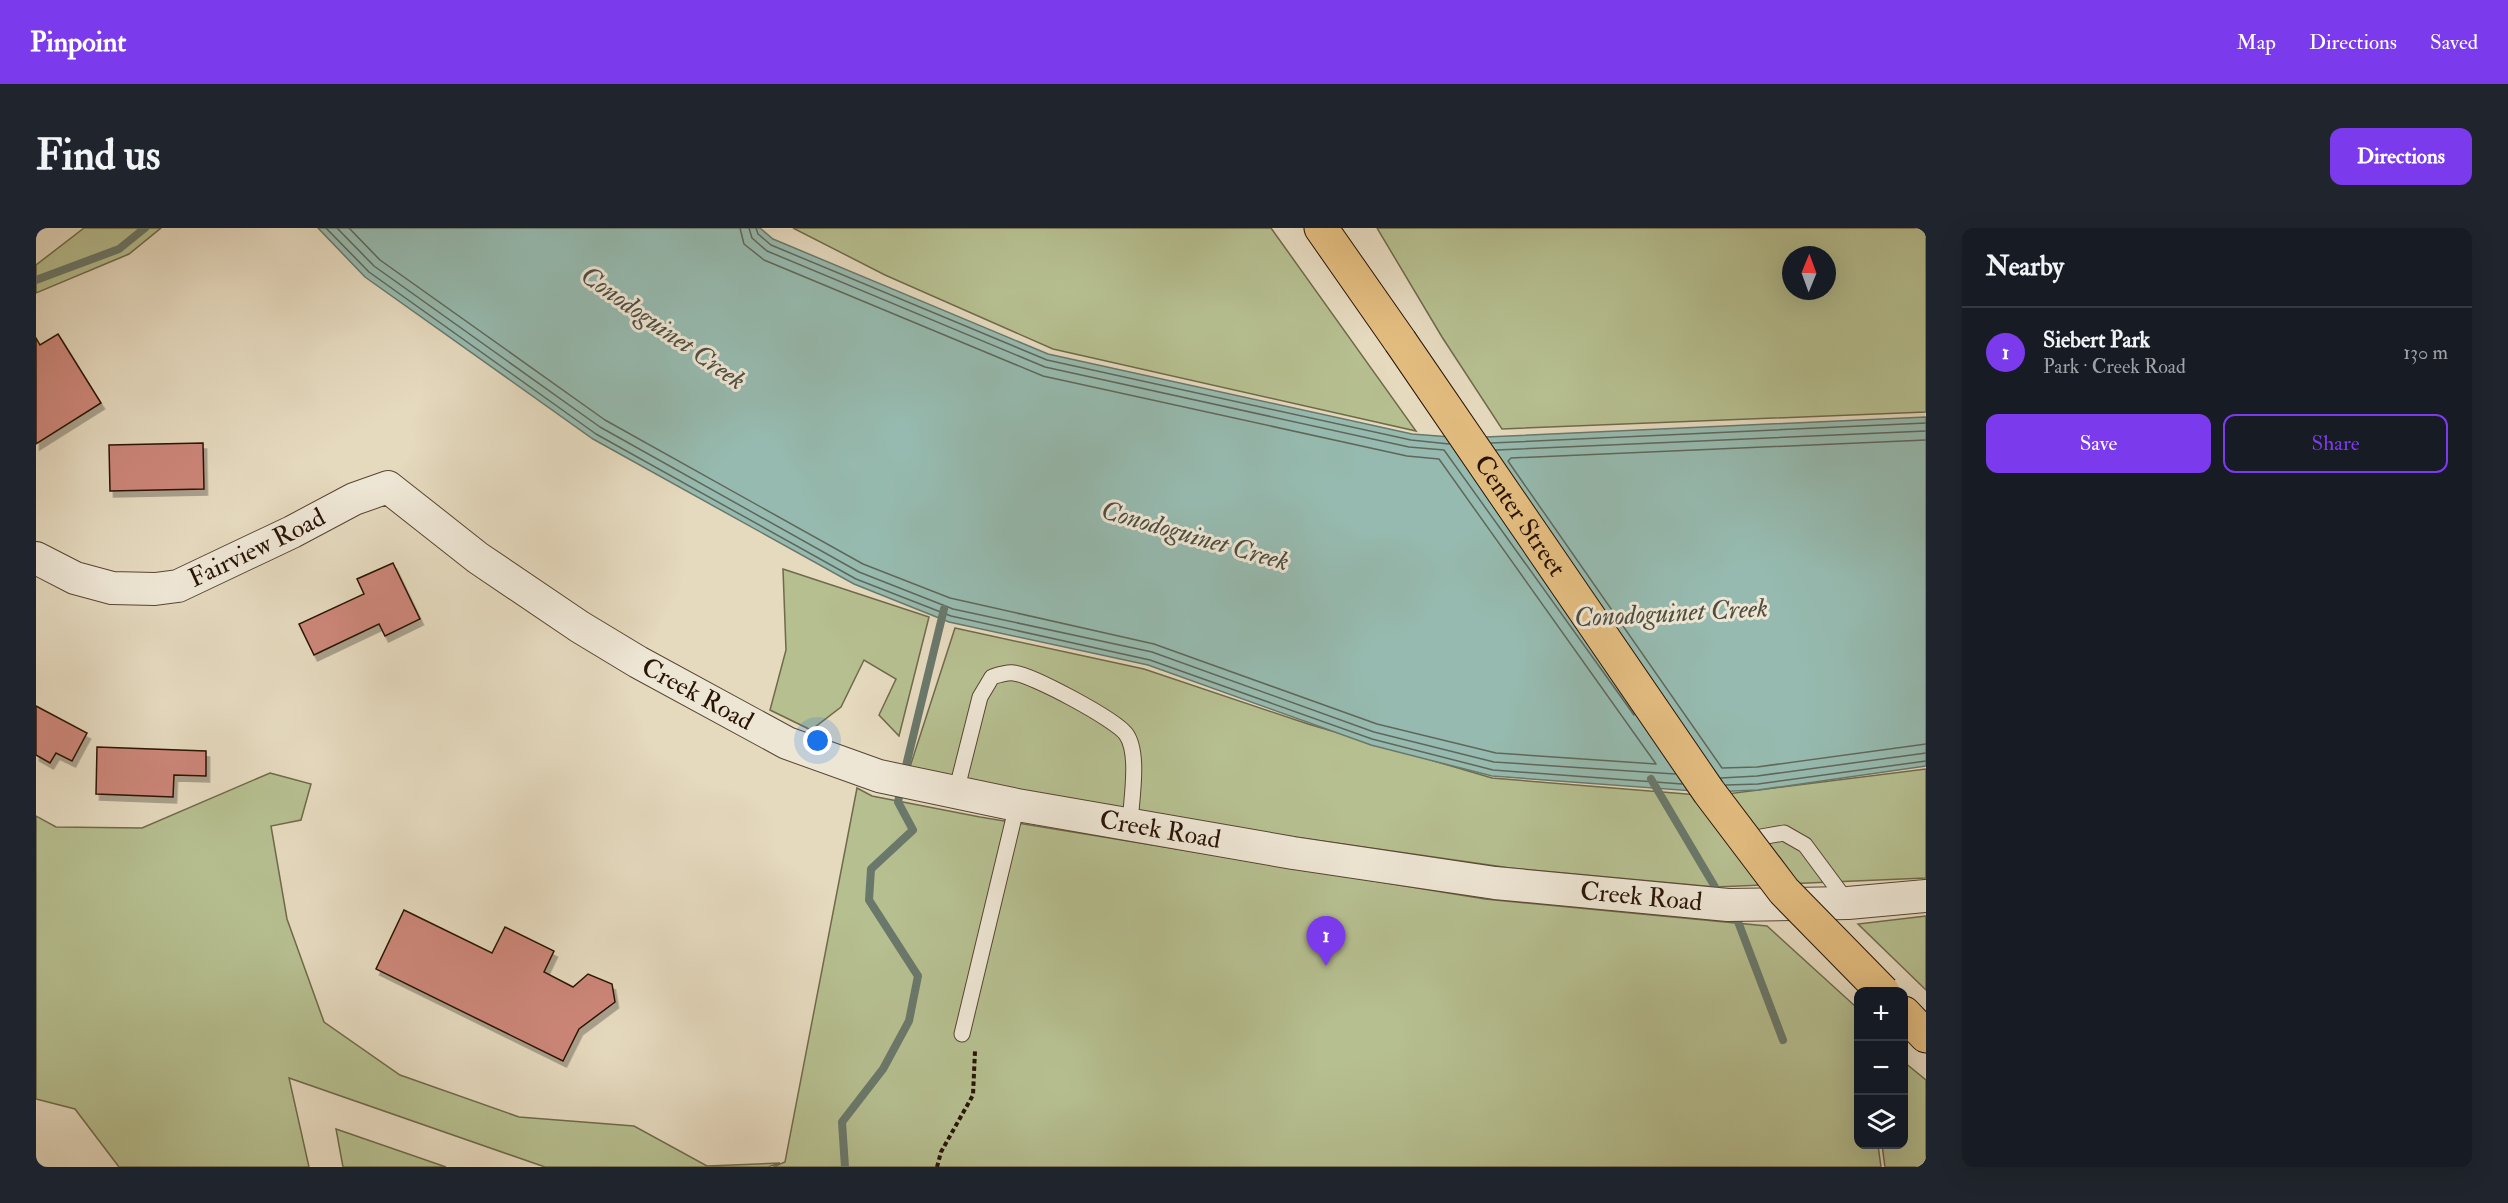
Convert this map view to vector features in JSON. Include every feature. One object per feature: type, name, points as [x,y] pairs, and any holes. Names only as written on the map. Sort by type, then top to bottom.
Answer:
[{"type":"main road","name":"Center Street","points":[[1321,228],[1708,792],[1785,891],[1878,987]]},
{"type":"main road","points":[[1908,1017],[1926,1036]]},
{"type":"street","name":"Fairview Road","points":[[36,558],[75,578],[112,588],[155,589],[178,586],[292,532],[354,499],[388,487],[459,542]]},
{"type":"street","name":"Creek Road","points":[[459,542],[580,627],[638,662],[787,743],[879,776],[919,786],[1293,853],[1496,883],[1728,904],[1848,903],[1926,896]]},
{"type":"lane","points":[[956,792],[980,697],[992,677],[1013,672],[1037,679],[1112,723],[1126,734],[1134,764],[1130,824]]},
{"type":"lane","points":[[962,1034],[1017,805]]},
{"type":"lane","points":[[1731,843],[1784,833],[1805,845],[1848,903]]},
{"type":"path","points":[[937,1167],[941,1152],[973,1095],[975,1037],[962,1034]]},
{"type":"green space","points":[[84,228],[161,228],[129,254],[36,293],[36,265]]},
{"type":"green space","points":[[793,228],[1271,228],[1416,431],[1053,349],[885,275]]},
{"type":"green space","points":[[1377,228],[1926,228],[1926,412],[1502,429],[1442,337]]},
{"type":"green space","points":[[783,569],[929,617],[899,736],[879,715],[896,679],[864,660],[841,707],[811,730],[770,710],[786,650]]},
{"type":"green space","points":[[955,628],[1144,669],[1308,724],[1492,778],[1711,796],[1926,769],[1926,878],[1715,887],[1510,868],[1232,828],[908,773]]},
{"type":"green space","points":[[270,773],[311,784],[301,820],[271,826],[287,919],[324,1022],[400,1075],[519,1117],[634,1126],[707,1166],[780,1163],[768,1167],[545,1167],[289,1078],[309,1167],[119,1167],[75,1109],[36,1099],[36,816],[56,827],[142,828]]},
{"type":"green space","points":[[857,788],[872,796],[980,817],[1485,899],[1767,926],[1854,1005],[1854,1149],[1879,1149],[1881,1167],[773,1167],[785,1162]]},
{"type":"green space","points":[[1926,916],[1926,990],[1858,924]]},
{"type":"green space","points":[[1908,1065],[1926,1080],[1926,1167],[1885,1167],[1883,1149],[1908,1149]]},
{"type":"green space","points":[[336,1129],[446,1167],[343,1167]]},
{"type":"water","name":"Conodoguinet Creek","points":[[318,228],[760,228],[773,239],[1048,354],[1412,434],[1451,437],[1707,792],[1492,776],[1371,745],[1148,665],[949,622],[854,584],[593,439],[365,277]]},
{"type":"water","name":"Conodoguinet Creek","points":[[1926,417],[1926,766],[1758,790],[1711,792],[1463,438]]},
{"type":"building","points":[[58,334],[101,403],[36,444],[36,338],[40,345]]},
{"type":"building","points":[[203,443],[204,489],[110,491],[109,445]]},
{"type":"building","points":[[393,563],[420,619],[385,636],[379,624],[314,655],[299,624],[364,594],[357,579]]},
{"type":"building","points":[[36,706],[87,733],[72,761],[56,753],[50,763],[36,755]]},
{"type":"building","points":[[97,747],[206,751],[206,776],[174,775],[173,797],[96,794]]},
{"type":"building","points":[[404,910],[492,953],[505,927],[554,951],[544,972],[573,987],[588,974],[612,984],[615,1002],[579,1029],[563,1061],[376,969]]},
{"type":"waterway","points":[[36,280],[119,249],[145,228]]},
{"type":"waterway","points":[[904,774],[944,609]]},
{"type":"waterway","points":[[1651,779],[1715,887]]},
{"type":"waterway","points":[[845,1167],[842,1122],[883,1069],[909,1021],[918,976],[869,900],[871,869],[913,830],[898,802],[901,787]]},
{"type":"waterway","points":[[1737,919],[1783,1040]]},
{"type":"place","name":"Siebert Park","points":[[1326,966]]}]
